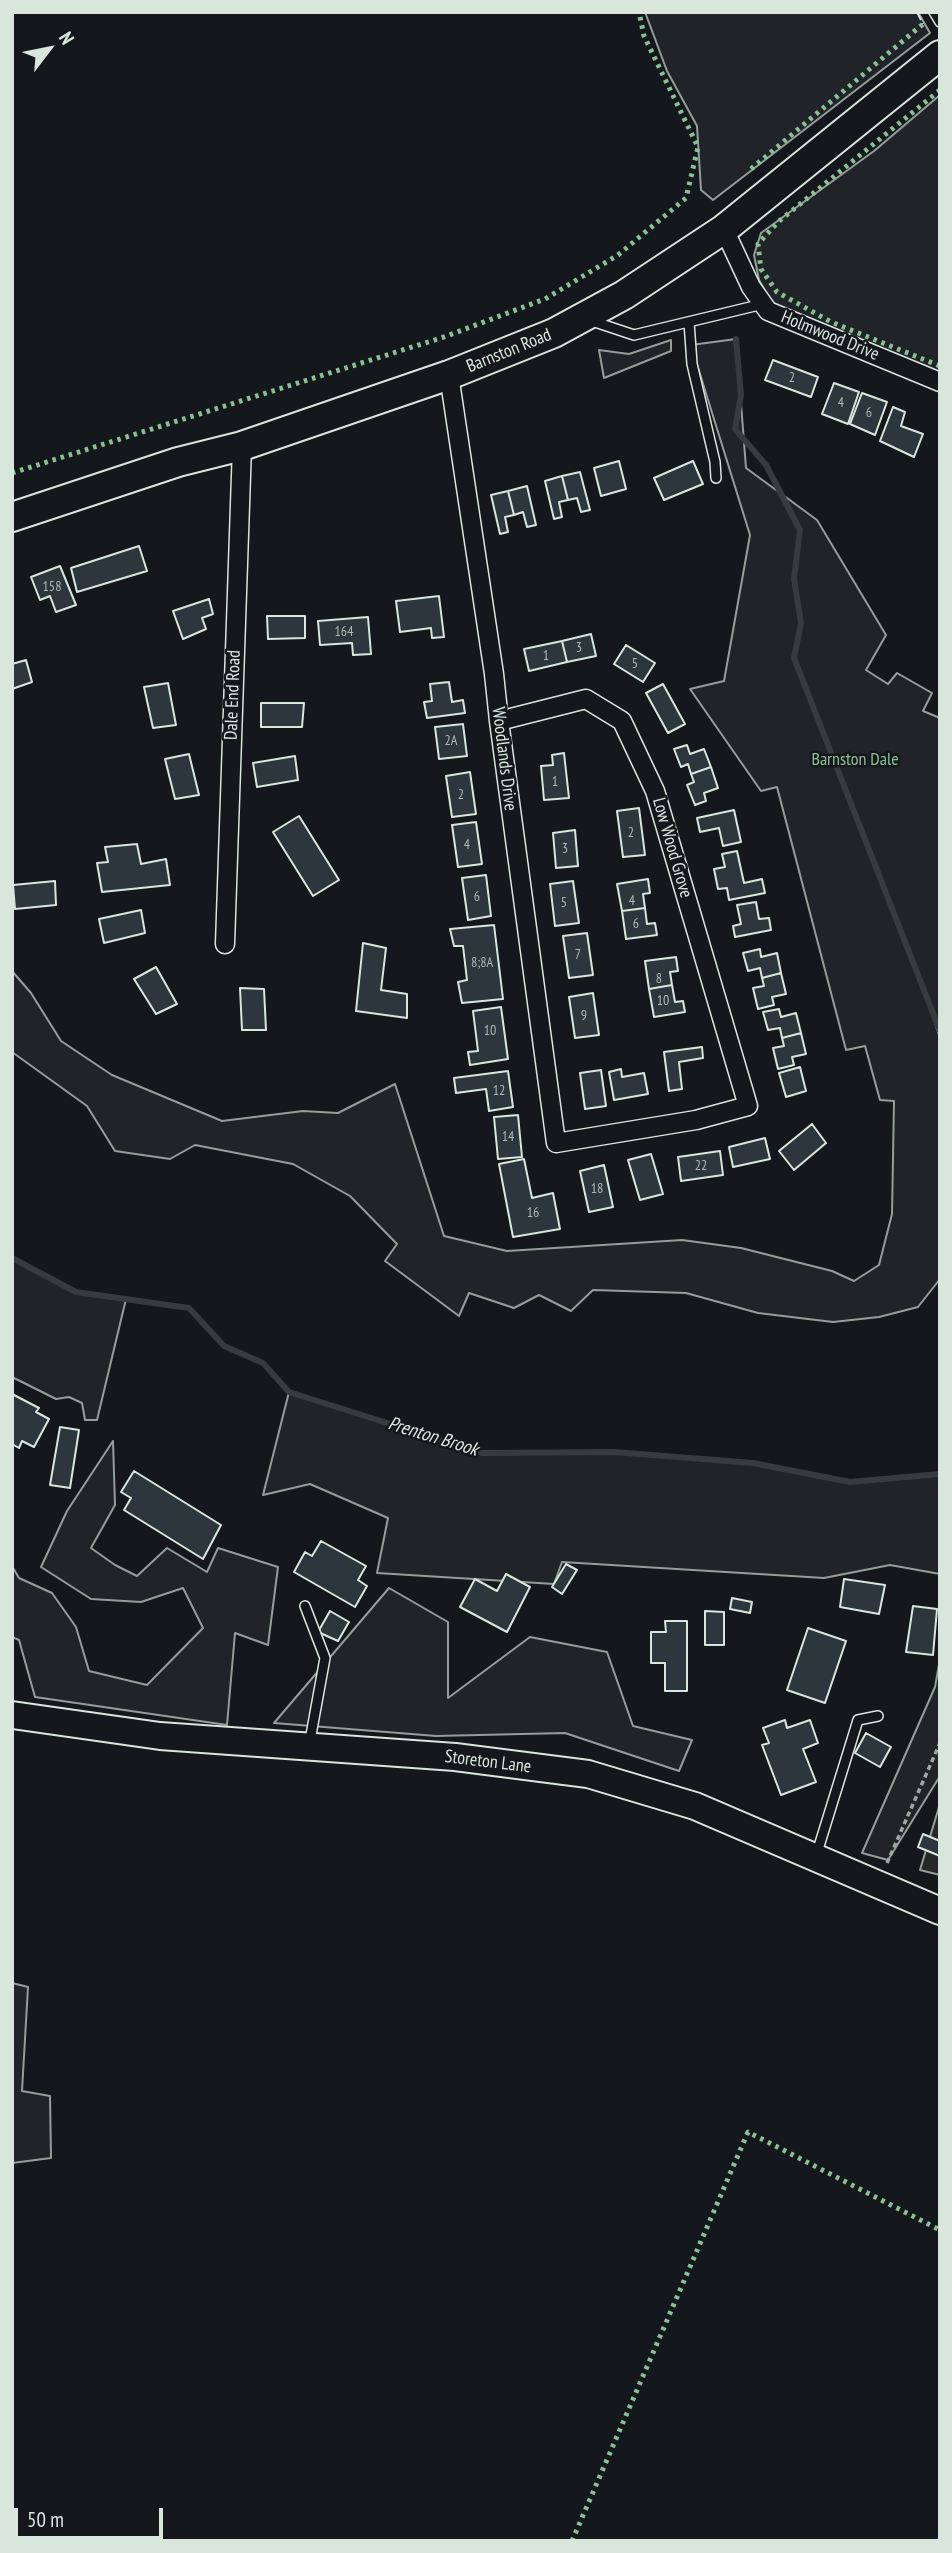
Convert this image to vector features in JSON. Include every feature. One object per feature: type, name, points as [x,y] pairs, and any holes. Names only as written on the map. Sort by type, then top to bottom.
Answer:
[{"type":"main road","name":"Barnston Road","points":[[12,517],[178,462],[242,446],[449,375],[554,333],[624,295],[724,229],[940,55]]},
{"type":"street","name":"Holmwood Drive","points":[[724,229],[751,287],[768,311],[940,382]]},
{"type":"street","name":"Woodlands Drive","points":[[449,375],[556,1143]]},
{"type":"street","name":"Dale End Road","points":[[225,944],[242,446]]},
{"type":"street","name":"Low Wood Grove","points":[[499,721],[586,699],[622,721],[655,791],[748,1106],[696,1120],[556,1143]]},
{"type":"street","name":"Storeton Lane","points":[[12,1715],[160,1736],[455,1757],[588,1774],[695,1806],[876,1886],[940,1911]]},
{"type":"lane","points":[[934,12],[940,22]]},
{"type":"lane","points":[[582,318],[634,335],[763,304]]},
{"type":"lane","points":[[689,321],[692,364],[716,478]]},
{"type":"lane","points":[[305,1606],[325,1658],[315,1698],[309,1746]]},
{"type":"lane","points":[[816,1858],[858,1720],[878,1716]]},
{"type":"path","points":[[876,1886],[940,1743]]},
{"type":"green space","points":[[645,12],[918,12],[930,33],[713,200],[701,190],[697,126],[667,71]]},
{"type":"green space","points":[[940,95],[940,373],[778,313],[759,280],[754,255],[761,233],[874,151]]},
{"type":"green space","name":"Barnston Dale","points":[[736,339],[746,468],[817,520],[886,635],[866,670],[888,684],[897,673],[932,693],[923,711],[940,718],[940,1031],[930,1008],[940,1038],[940,1279],[918,1307],[879,1317],[833,1322],[758,1313],[686,1293],[593,1290],[571,1311],[539,1295],[514,1308],[469,1293],[459,1316],[385,1261],[397,1244],[350,1196],[293,1164],[195,1145],[170,1159],[115,1151],[87,1106],[12,1052],[12,971],[31,993],[61,1041],[112,1075],[222,1121],[303,1111],[338,1113],[395,1084],[444,1236],[507,1251],[682,1240],[741,1248],[832,1271],[854,1281],[879,1265],[892,1214],[894,1101],[880,1100],[865,1046],[846,1050],[777,787],[761,791],[690,689],[724,681],[750,535],[691,345]]},
{"type":"green space","points":[[671,340],[671,351],[604,378],[599,350],[629,354]]},
{"type":"green space","points":[[12,1258],[76,1292],[126,1299],[97,1420],[85,1420],[82,1403],[69,1397],[56,1399],[12,1377]]},
{"type":"green space","points":[[289,1392],[482,1453],[614,1452],[753,1463],[850,1482],[940,1474],[940,1574],[890,1565],[824,1578],[562,1562],[554,1584],[377,1573],[388,1518],[310,1484],[263,1495]]},
{"type":"green space","points":[[113,1441],[115,1505],[91,1548],[137,1576],[167,1548],[207,1572],[218,1548],[278,1567],[268,1645],[235,1633],[227,1725],[35,1697],[19,1640],[12,1637],[12,1566],[19,1578],[52,1593],[76,1627],[89,1671],[147,1685],[203,1628],[183,1588],[141,1602],[91,1599],[41,1567],[67,1511]]},
{"type":"green space","points":[[389,1588],[448,1622],[448,1698],[530,1637],[607,1652],[633,1726],[692,1740],[679,1771],[565,1733],[436,1736],[274,1723]]},
{"type":"green space","points":[[940,1659],[940,1776],[888,1860],[862,1853],[935,1687]]},
{"type":"green space","points":[[12,1983],[28,1987],[22,2091],[50,2096],[51,2158],[12,2163]]},
{"type":"shaded area","points":[[940,1808],[940,1875],[920,1870]]},
{"type":"building","points":[[773,360],[818,377],[811,397],[765,380]]},
{"type":"building","points":[[834,383],[859,392],[848,424],[822,414]]},
{"type":"building","points":[[862,393],[887,402],[875,435],[850,424]]},
{"type":"building","points":[[893,407],[905,412],[901,426],[923,434],[914,457],[880,441]]},
{"type":"building","points":[[619,461],[626,489],[601,496],[594,468]]},
{"type":"building","points":[[693,461],[703,484],[664,500],[654,478]]},
{"type":"building","points":[[580,472],[590,510],[581,512],[577,498],[568,500],[562,476]]},
{"type":"building","points":[[562,476],[568,500],[559,502],[562,517],[554,519],[545,481]]},
{"type":"building","points":[[527,486],[536,525],[527,527],[523,512],[514,515],[508,491]]},
{"type":"building","points":[[508,491],[514,515],[505,517],[508,532],[500,534],[491,495]]},
{"type":"building","points":[[139,546],[147,571],[77,592],[71,568]]},
{"type":"building","points":[[60,566],[76,605],[56,612],[50,596],[40,600],[31,577]]},
{"type":"building","points":[[439,596],[444,637],[432,638],[431,628],[400,632],[396,601]]},
{"type":"building","points":[[209,599],[213,614],[202,618],[206,629],[183,639],[173,611]]},
{"type":"building","points":[[267,616],[305,616],[305,638],[268,639]]},
{"type":"building","points":[[368,617],[371,654],[353,655],[352,643],[320,645],[318,621]]},
{"type":"building","points":[[591,634],[596,656],[567,662],[562,641]]},
{"type":"building","points":[[562,641],[567,662],[529,671],[524,649]]},
{"type":"building","points":[[626,645],[655,663],[643,682],[614,664]]},
{"type":"building","points":[[26,660],[32,682],[12,689],[12,664]]},
{"type":"building","points":[[449,682],[452,702],[463,700],[465,713],[427,718],[424,702],[432,701],[430,684]]},
{"type":"building","points":[[168,683],[176,725],[153,728],[144,687]]},
{"type":"building","points":[[663,684],[685,724],[668,733],[646,693]]},
{"type":"building","points":[[261,703],[304,703],[302,727],[261,727]]},
{"type":"building","points":[[463,724],[467,756],[439,759],[435,727]]},
{"type":"building","points":[[687,745],[690,754],[704,749],[711,767],[691,774],[688,764],[681,767],[674,749]]},
{"type":"building","points":[[564,753],[569,798],[544,800],[541,766],[553,765],[552,755]]},
{"type":"building","points":[[189,754],[199,795],[175,799],[165,759]]},
{"type":"building","points":[[295,756],[298,780],[257,787],[253,763]]},
{"type":"building","points":[[711,767],[718,788],[704,793],[706,801],[695,805],[687,785],[694,782],[691,774]]},
{"type":"building","points":[[470,772],[476,814],[452,817],[446,776]]},
{"type":"building","points":[[639,808],[645,855],[623,857],[617,811]]},
{"type":"building","points":[[734,810],[741,842],[723,846],[719,828],[700,832],[697,818]]},
{"type":"building","points":[[299,816],[339,880],[313,896],[273,832]]},
{"type":"building","points":[[476,822],[482,864],[458,867],[452,825]]},
{"type":"building","points":[[575,830],[578,866],[556,868],[553,833]]},
{"type":"building","points":[[137,844],[141,864],[166,859],[170,885],[102,892],[97,863],[108,862],[105,847]]},
{"type":"building","points":[[737,851],[744,883],[762,879],[765,893],[729,900],[727,888],[718,889],[714,869],[725,867],[722,854]]},
{"type":"building","points":[[486,875],[491,916],[468,920],[462,878]]},
{"type":"building","points":[[648,879],[650,893],[643,894],[645,908],[622,911],[617,884]]},
{"type":"building","points":[[55,881],[56,905],[15,909],[13,885]]},
{"type":"building","points":[[573,881],[579,923],[555,926],[550,884]]},
{"type":"building","points":[[756,902],[759,919],[769,918],[771,930],[735,937],[733,926],[741,924],[737,905]]},
{"type":"building","points":[[645,908],[647,924],[655,923],[657,935],[626,939],[622,911]]},
{"type":"building","points":[[141,910],[145,933],[104,943],[99,919]]},
{"type":"building","points":[[494,925],[503,999],[462,1003],[458,982],[467,980],[463,946],[454,946],[450,929]]},
{"type":"building","points":[[587,933],[593,975],[569,978],[563,936]]},
{"type":"building","points":[[363,943],[386,948],[381,990],[407,994],[407,1018],[356,1011]]},
{"type":"building","points":[[760,949],[761,957],[777,953],[781,973],[762,978],[760,968],[748,971],[743,953]]},
{"type":"building","points":[[676,957],[678,971],[670,972],[672,985],[649,989],[645,961]]},
{"type":"building","points":[[156,967],[177,1004],[156,1014],[134,979]]},
{"type":"building","points":[[781,973],[786,994],[772,997],[774,1005],[758,1009],[753,988],[764,986],[762,978]]},
{"type":"building","points":[[672,985],[675,1002],[683,1001],[685,1012],[654,1017],[649,989]]},
{"type":"building","points":[[240,988],[264,989],[266,1030],[242,1030]]},
{"type":"building","points":[[593,993],[599,1035],[575,1038],[569,997]]},
{"type":"building","points":[[501,1007],[508,1059],[470,1065],[468,1052],[478,1051],[473,1011]]},
{"type":"building","points":[[779,1009],[781,1017],[796,1013],[801,1033],[782,1038],[780,1028],[768,1030],[763,1012]]},
{"type":"building","points":[[801,1033],[806,1054],[792,1057],[794,1065],[778,1069],[773,1048],[784,1046],[782,1038]]},
{"type":"building","points":[[702,1047],[703,1058],[679,1062],[682,1089],[669,1091],[664,1052]]},
{"type":"building","points":[[800,1067],[806,1091],[786,1097],[779,1073]]},
{"type":"building","points":[[621,1069],[622,1077],[644,1073],[648,1094],[614,1100],[609,1072]]},
{"type":"building","points":[[601,1070],[606,1106],[585,1109],[580,1073]]},
{"type":"building","points":[[508,1071],[513,1107],[489,1111],[486,1089],[456,1093],[454,1078]]},
{"type":"building","points":[[518,1115],[522,1157],[498,1159],[494,1117]]},
{"type":"building","points":[[812,1124],[826,1143],[794,1170],[779,1151]]},
{"type":"building","points":[[765,1138],[770,1159],[733,1167],[729,1147]]},
{"type":"building","points":[[720,1151],[723,1175],[681,1181],[678,1157]]},
{"type":"building","points":[[651,1154],[663,1194],[640,1200],[628,1160]]},
{"type":"building","points":[[524,1159],[532,1198],[553,1193],[560,1229],[513,1237],[499,1164]]},
{"type":"building","points":[[604,1165],[613,1207],[589,1212],[580,1171]]},
{"type":"building","points":[[12,1394],[39,1408],[36,1412],[49,1419],[34,1447],[22,1441],[19,1448],[12,1444]]},
{"type":"building","points":[[60,1427],[79,1430],[70,1488],[50,1485]]},
{"type":"building","points":[[134,1471],[221,1525],[203,1559],[124,1510],[131,1498],[121,1492]]},
{"type":"building","points":[[321,1541],[366,1566],[358,1580],[367,1586],[355,1607],[294,1572],[305,1552],[312,1556]]},
{"type":"building","points":[[566,1564],[577,1570],[562,1594],[552,1587]]},
{"type":"building","points":[[506,1574],[530,1587],[507,1632],[460,1607],[475,1579],[497,1591]]},
{"type":"building","points":[[844,1579],[885,1585],[879,1614],[840,1607]]},
{"type":"building","points":[[732,1598],[752,1602],[750,1613],[730,1609]]},
{"type":"building","points":[[913,1606],[937,1609],[933,1655],[906,1652]]},
{"type":"building","points":[[330,1611],[349,1622],[338,1641],[318,1632]]},
{"type":"building","points":[[705,1611],[724,1612],[724,1645],[705,1645]]},
{"type":"building","points":[[665,1621],[687,1621],[687,1691],[665,1691],[665,1663],[651,1663],[651,1632],[666,1632]]},
{"type":"building","points":[[808,1628],[846,1641],[825,1703],[787,1690]]},
{"type":"building","points":[[785,1720],[787,1728],[810,1720],[818,1743],[803,1749],[816,1782],[781,1795],[762,1745],[769,1743],[763,1728]]},
{"type":"building","points":[[866,1733],[891,1747],[880,1767],[855,1753]]},
{"type":"building","points":[[923,1834],[940,1841],[940,1856],[918,1847]]},
{"type":"waterway","points":[[736,339],[741,395],[735,429],[766,465],[800,530],[794,579],[801,623],[794,658],[940,1031]]},
{"type":"waterway","name":"Prenton Brook","points":[[12,1258],[76,1292],[189,1308],[224,1346],[263,1363],[289,1392],[482,1453],[614,1452],[753,1463],[850,1482],[940,1474]]},
{"type":"hedge","points":[[12,473],[444,337],[545,299],[618,255],[686,198],[698,147],[644,36],[639,12]]},
{"type":"hedge","points":[[751,169],[923,24]]},
{"type":"hedge","points":[[940,90],[778,222],[758,244],[761,269],[777,292],[831,322],[940,366]]},
{"type":"hedge","points":[[572,2541],[748,2132],[940,2230]]},
{"type":"fence","points":[[917,12],[923,24]]}]
